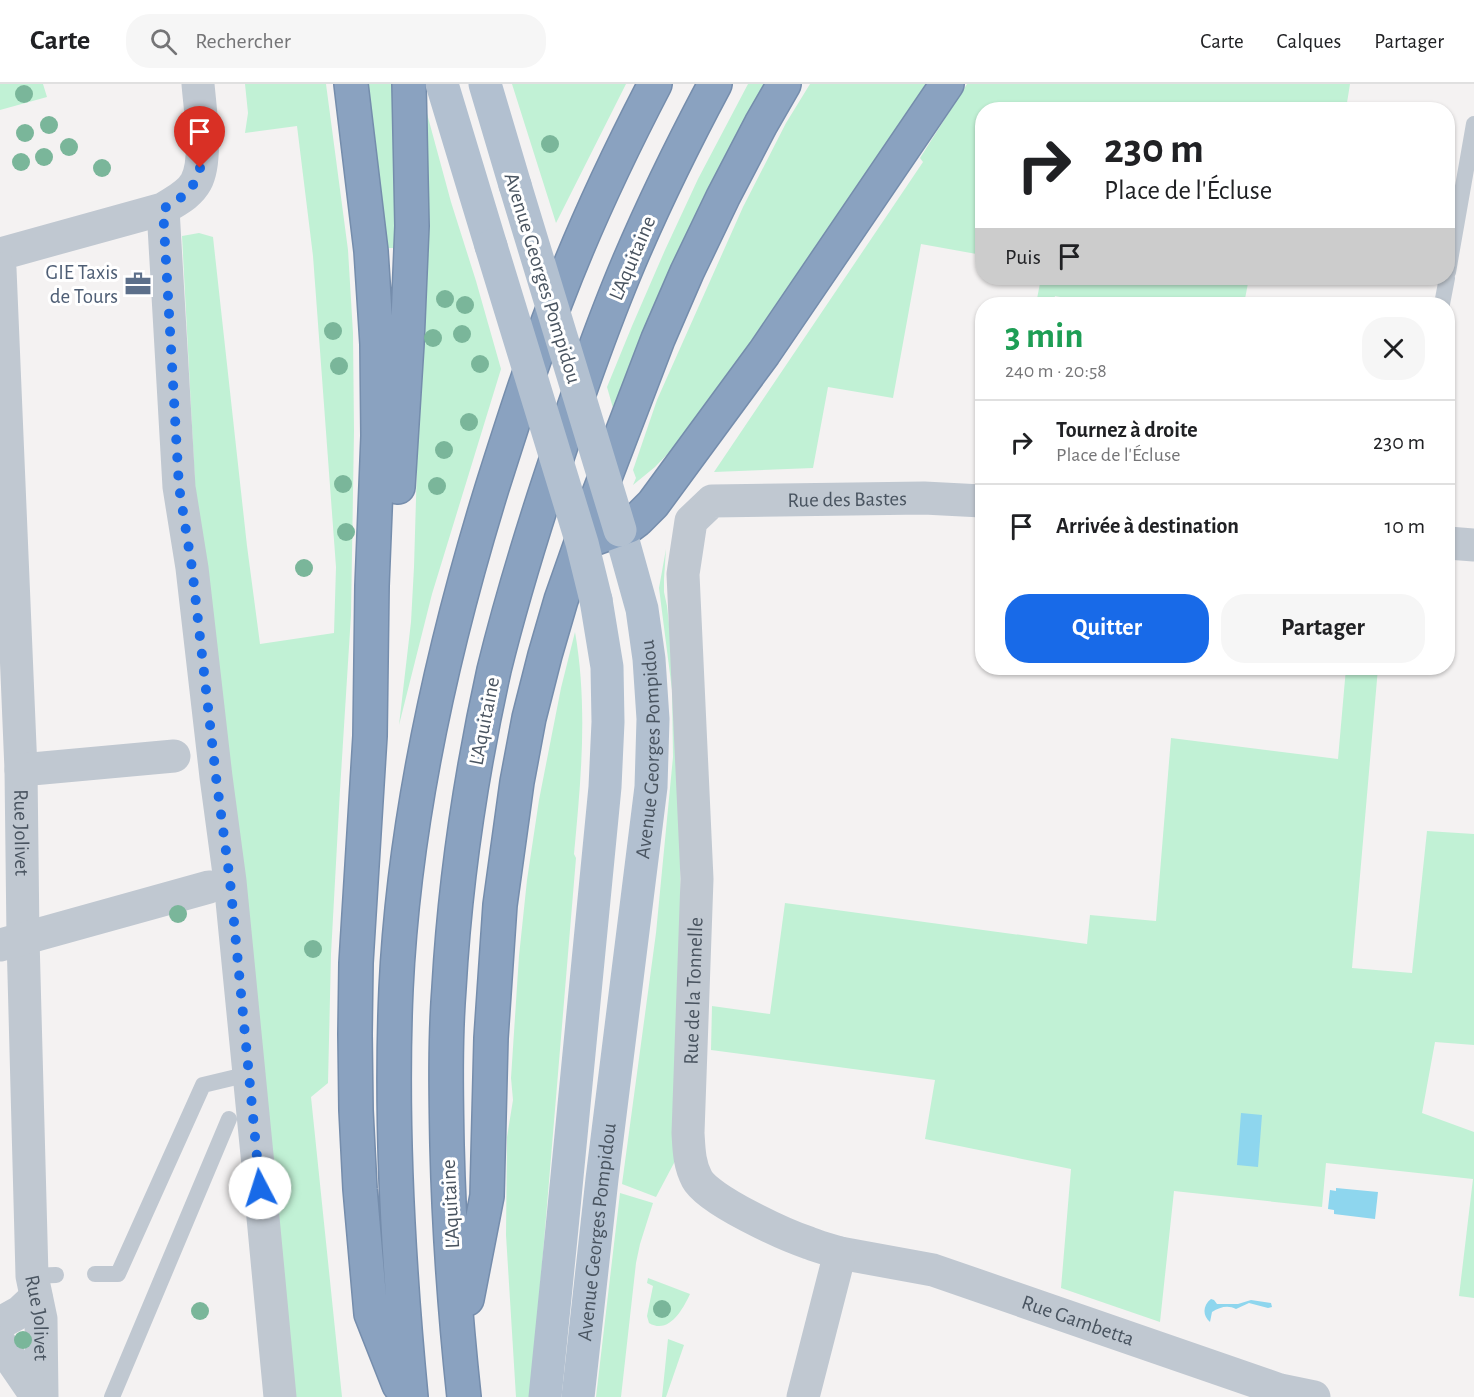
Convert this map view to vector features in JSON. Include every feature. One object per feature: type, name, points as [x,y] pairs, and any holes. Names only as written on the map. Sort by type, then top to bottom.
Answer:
[{"type":"highway","points":[[351,84],[371,251],[377,344],[378,436],[372,586],[370,736],[356,963],[355,1067],[359,1166],[371,1314],[404,1397]]},
{"type":"highway","points":[[370,736],[390,588],[406,368],[412,226],[409,84]]},
{"type":"highway","points":[[411,1397],[396,1207],[393,1096],[396,986],[406,876],[422,767],[447,647],[472,551],[506,445],[555,302],[580,241],[627,137],[654,84]]},
{"type":"highway","name":"L'Aquitaine","points":[[464,1397],[458,1345],[449,1205],[446,1096],[448,989],[459,870],[473,776],[495,670],[522,566],[574,404],[629,261],[675,160],[715,84]]},
{"type":"highway","points":[[458,1345],[487,1196],[491,1038],[500,905],[517,782],[545,655],[561,600],[593,509],[658,339],[723,197],[760,124],[784,84]]},
{"type":"highway","points":[[582,543],[629,526],[653,504],[764,354],[948,84]]},
{"type":"main road","name":"Avenue Georges Pompidou","points":[[442,84],[582,543],[596,600],[607,667],[608,723],[605,787],[545,1397]]},
{"type":"main road","name":"Avenue Georges Pompidou","points":[[485,84],[620,530],[642,609],[649,659],[652,719],[651,787],[605,1156],[578,1397]]},
{"type":"street","points":[[0,254],[163,209],[184,196],[196,182],[203,144],[198,84]]},
{"type":"street","points":[[163,209],[179,487],[192,568],[230,881],[280,1397]]},
{"type":"street","name":"Rue Jolivet","points":[[0,269],[21,771],[12,942],[42,1283],[39,1397]]},
{"type":"street","name":"Rue des Bastes","points":[[712,501],[924,498],[975,501]]},
{"type":"street","name":"Rue de la Tonnelle","points":[[712,501],[691,521],[683,574],[697,879],[688,1133],[690,1160],[698,1180],[724,1203],[807,1243],[840,1253]]},
{"type":"street","points":[[1455,544],[1474,545]]},
{"type":"street","points":[[21,771],[174,756]]},
{"type":"street","points":[[12,942],[209,886]]},
{"type":"street","points":[[803,1397],[840,1253]]},
{"type":"street","name":"Rue Gambetta","points":[[840,1253],[933,1270],[1280,1390],[1314,1397]]},
{"type":"street","points":[[0,1323],[20,1312],[42,1283]]},
{"type":"street","points":[[0,1343],[39,1397]]},
{"type":"lane","points":[[1455,232],[1474,124]]},
{"type":"lane","points":[[95,1274],[118,1274],[203,1085],[249,1074]]},
{"type":"lane","points":[[112,1397],[229,1119]]},
{"type":"green space","points":[[0,84],[43,84],[47,97],[0,110]]},
{"type":"green space","points":[[245,84],[326,84],[348,250],[353,333],[354,431],[351,615],[331,954],[328,1083],[311,1097],[342,1397],[289,1397],[196,503],[182,236],[199,233],[213,237],[260,644],[334,633],[336,567],[313,256],[297,126],[245,133],[248,113]]},
{"type":"green space","points":[[365,84],[392,84],[399,248],[386,248]]},
{"type":"green space","points":[[512,84],[626,84],[556,223]]},
{"type":"green space","points":[[748,84],[765,84],[672,267],[613,408],[607,387],[632,326],[698,179]]},
{"type":"green space","points":[[810,84],[937,84],[902,137],[681,440],[655,467],[633,485],[636,478],[633,470],[657,400],[743,207],[786,123]]},
{"type":"green space","points":[[967,84],[1350,84],[1347,102],[975,102],[975,254],[921,244],[893,398],[828,387],[813,468],[714,472],[923,162],[920,158]]},
{"type":"green space","points":[[424,106],[501,369],[432,594],[399,725],[411,622],[414,567],[422,295]]},
{"type":"green space","points":[[1040,285],[1248,285],[1245,297],[1037,297]]},
{"type":"green space","points":[[666,549],[664,592],[678,705],[681,927],[674,1163],[656,1197],[622,1184],[656,933],[673,757],[672,690],[659,588]]},
{"type":"green space","points":[[575,632],[582,715],[581,771],[574,854],[576,858],[531,1397],[516,1397],[506,1235],[507,1137],[513,1100],[511,1078],[519,956],[539,800],[561,688]]},
{"type":"green space","points":[[1345,675],[1377,675],[1352,968],[1412,973],[1427,831],[1474,834],[1474,1045],[1435,1042],[1422,1113],[1474,1132],[1474,1298],[1459,1296],[1473,1179],[1326,1163],[1322,1207],[1174,1191],[1160,1322],[1061,1288],[1071,1169],[925,1139],[935,1080],[711,1050],[712,1006],[770,1014],[785,903],[1087,944],[1090,915],[1156,921],[1171,738],[1338,759]]},
{"type":"green space","points":[[620,1193],[653,1203],[636,1263],[621,1397],[596,1397]]},
{"type":"green space","points":[[648,1278],[690,1294],[674,1319],[663,1326],[649,1323],[647,1316],[653,1286],[647,1283]]},
{"type":"green space","points":[[668,1339],[684,1345],[666,1397],[662,1397]]},
{"type":"water","points":[[1241,1113],[1262,1115],[1258,1167],[1237,1165]]},
{"type":"water","points":[[1336,1188],[1378,1192],[1375,1219],[1334,1214],[1334,1210],[1328,1209],[1330,1190],[1336,1191]]},
{"type":"water","points":[[1211,1299],[1217,1304],[1238,1304],[1251,1300],[1271,1303],[1272,1307],[1249,1303],[1236,1309],[1221,1308],[1212,1312],[1210,1322],[1204,1310]]},
{"type":"place","name":"GIE Taxis de Tours","points":[[138,284]]},
{"type":"route","points":[[200,168],[196,182],[184,196],[163,209],[179,487],[192,568],[230,881],[260,1188]]}]
